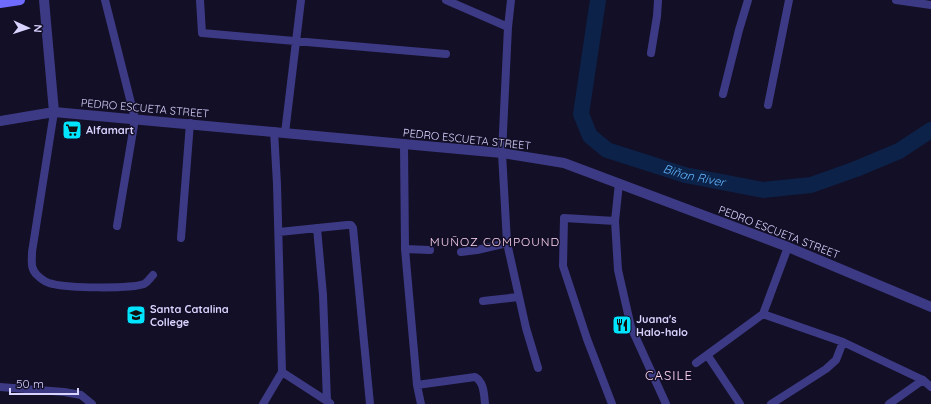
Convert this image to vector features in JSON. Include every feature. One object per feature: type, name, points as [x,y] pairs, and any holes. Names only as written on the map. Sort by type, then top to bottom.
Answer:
[{"type":"main road","points":[[0,3],[20,0]]},
{"type":"street","points":[[44,0],[54,112],[32,252],[32,267],[36,274],[52,284],[80,287],[120,287],[144,284],[153,275]]},
{"type":"street","points":[[105,0],[135,119],[117,226]]},
{"type":"street","points":[[200,0],[202,34],[446,54]]},
{"type":"street","points":[[263,404],[282,372],[278,232],[279,132],[296,41],[301,0]]},
{"type":"street","points":[[446,0],[508,27]]},
{"type":"street","points":[[511,0],[508,27],[502,153],[506,243],[518,297],[538,368]]},
{"type":"street","points":[[651,53],[658,0]]},
{"type":"street","points":[[723,94],[748,0]]},
{"type":"street","points":[[768,105],[789,0]]},
{"type":"street","points":[[896,0],[931,5]]},
{"type":"street","name":"PEDRO ESCUETA STREET","points":[[0,121],[54,112],[190,123],[404,145],[502,153],[564,163],[788,247],[931,307]]},
{"type":"street","points":[[181,238],[190,123]]},
{"type":"street","points":[[404,145],[405,249],[417,384],[421,404]]},
{"type":"street","points":[[619,183],[615,221],[618,270],[631,327],[666,404]]},
{"type":"street","points":[[612,404],[587,339],[563,266],[564,218],[615,221]]},
{"type":"street","points":[[278,232],[351,225],[354,228],[370,404]]},
{"type":"street","points":[[317,228],[323,295],[328,402]]},
{"type":"street","points":[[462,252],[506,243]]},
{"type":"street","points":[[696,363],[708,356],[734,334],[763,314],[788,247]]},
{"type":"street","points":[[405,249],[430,250]]},
{"type":"street","points":[[482,301],[518,297]]},
{"type":"street","points":[[763,314],[844,342],[923,380],[931,387]]},
{"type":"street","points":[[770,404],[826,369],[836,360],[844,342]]},
{"type":"street","points":[[708,356],[740,404]]},
{"type":"street","points":[[282,372],[328,402]]},
{"type":"street","points":[[417,384],[475,377],[480,379],[482,384],[485,404]]},
{"type":"street","points":[[890,404],[923,380]]},
{"type":"street","points":[[0,387],[64,392],[81,395],[92,404]]},
{"type":"waterway","name":"Biñan River","points":[[598,0],[581,114],[590,136],[607,150],[685,175],[763,190],[811,185],[856,169],[899,151],[931,130]]},
{"type":"place","name":"Alfamart","points":[[72,130]]},
{"type":"place","name":"Santa Catalina College","points":[[136,315]]},
{"type":"place","name":"Juana's Halo-halo","points":[[622,325]]},
{"type":"district","name":"MUÑOZ COMPOUND","points":[[495,242]]},
{"type":"district","name":"CASILE","points":[[669,375]]}]
